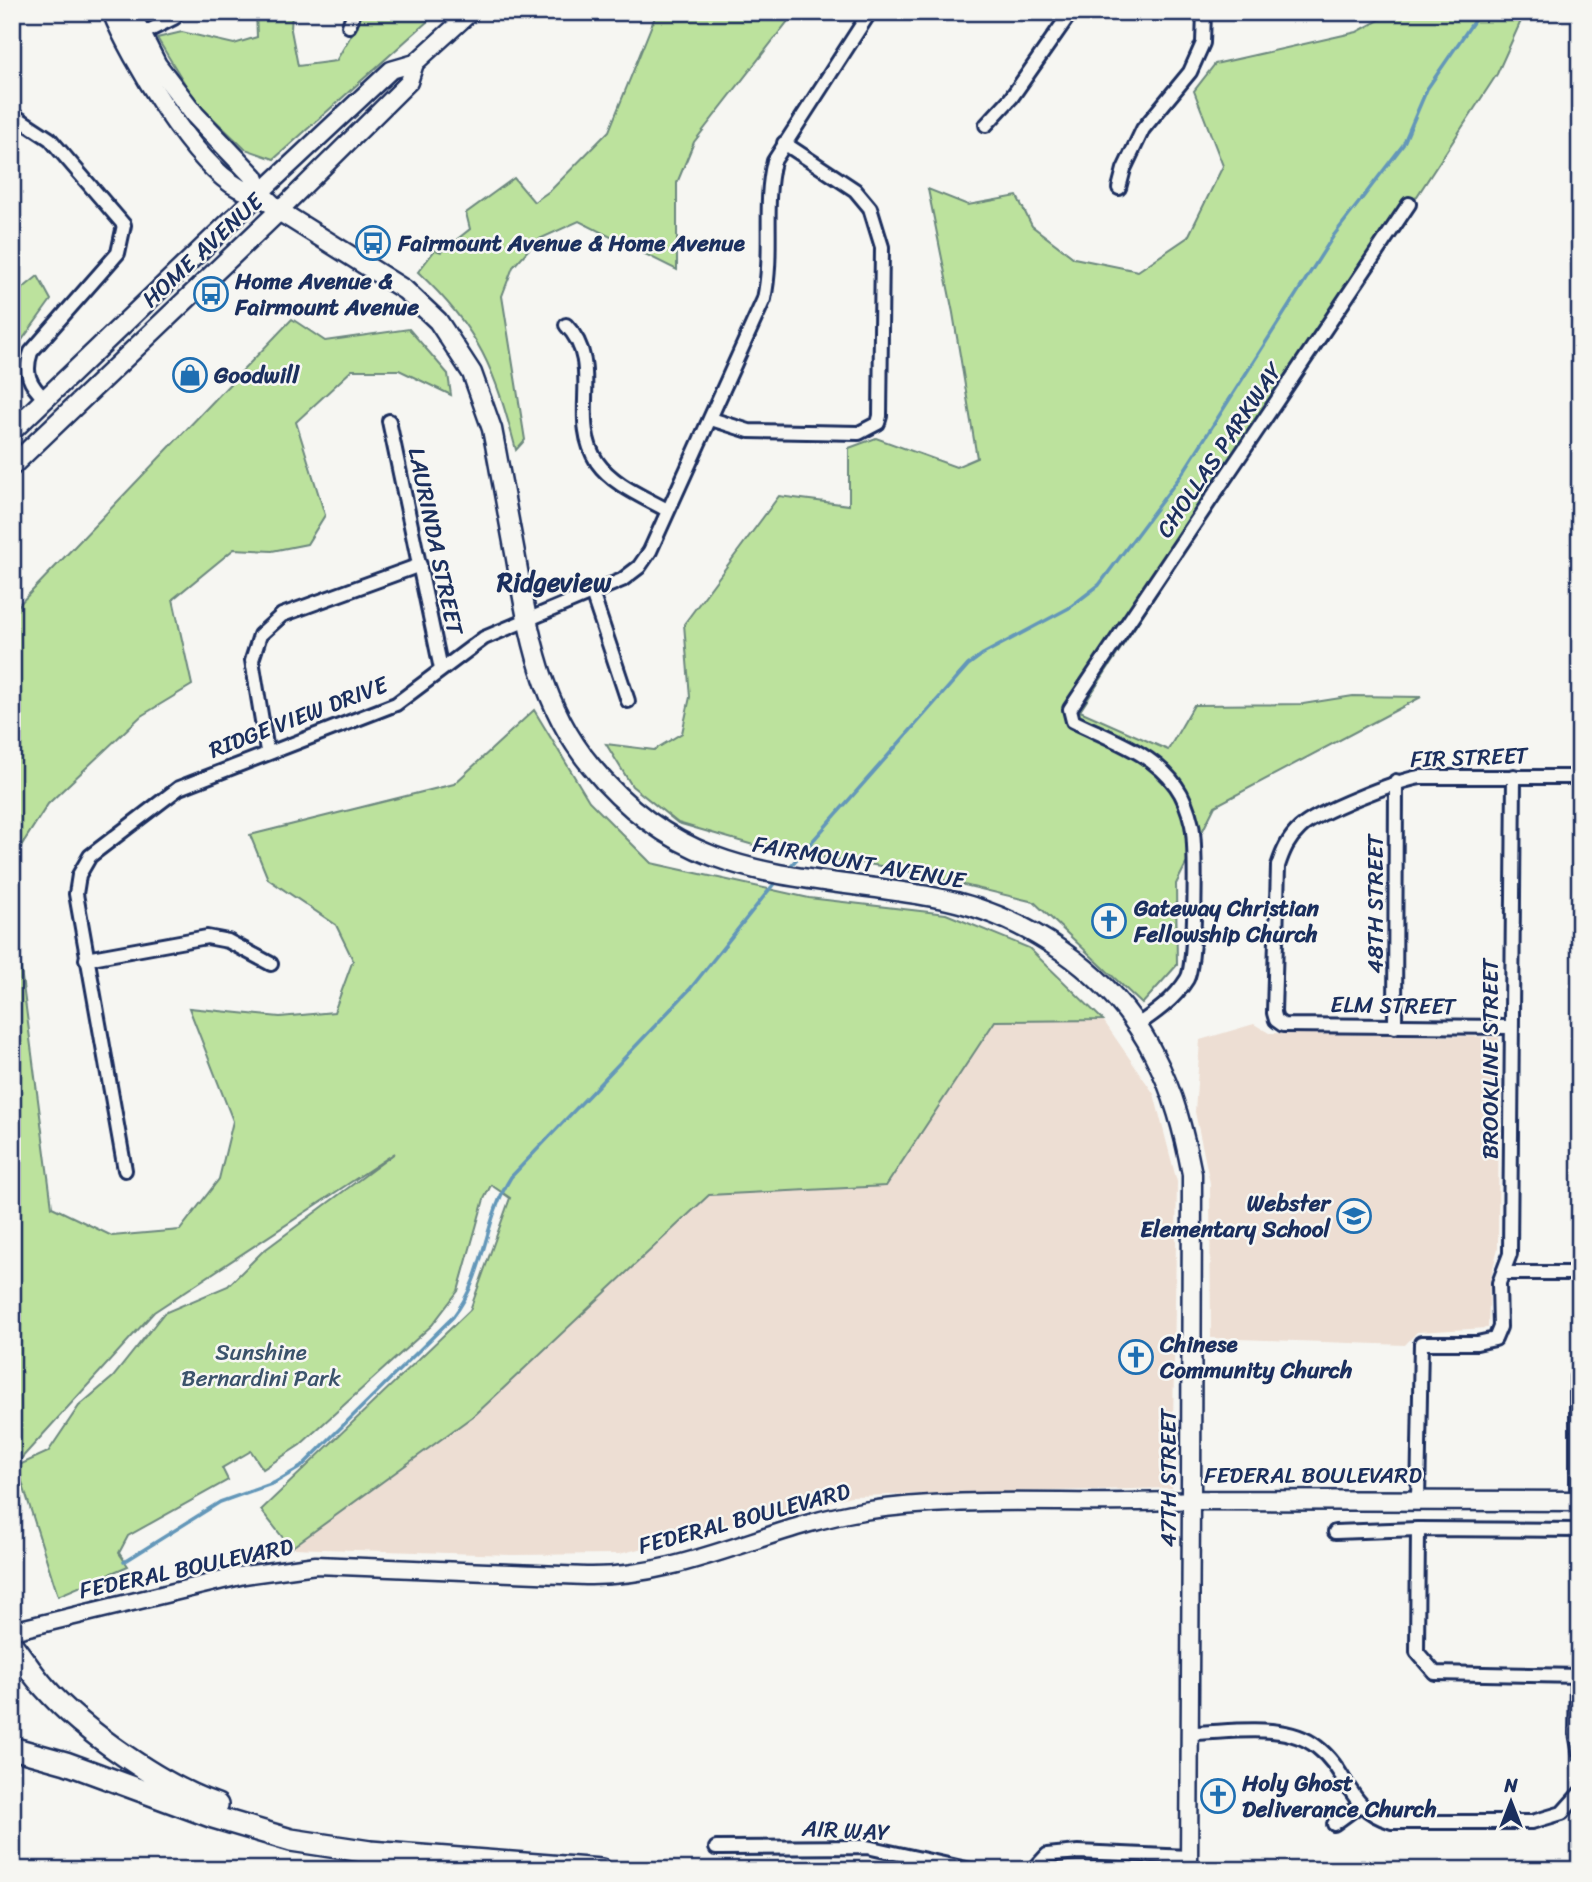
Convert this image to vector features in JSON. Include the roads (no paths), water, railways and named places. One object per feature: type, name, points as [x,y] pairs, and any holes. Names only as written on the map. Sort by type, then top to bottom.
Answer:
[{"type":"highway","points":[[12,1645],[45,1688],[136,1763],[201,1800],[369,1852]]},
{"type":"highway","points":[[12,1748],[66,1763],[255,1831],[301,1842],[369,1852],[601,1870]]},
{"type":"main road","name":"FAIRMOUNT AVENUE","points":[[112,12],[195,115],[254,177],[260,193],[279,211],[405,290],[439,321],[462,352],[481,393],[492,429],[534,654],[558,715],[589,765],[649,820],[682,842],[732,864],[762,873],[965,904],[1022,926],[1078,962],[1107,988],[1136,1026]]},
{"type":"main road","name":"FAIRMOUNT AVENUE","points":[[130,12],[133,39]]},
{"type":"main road","name":"HOME AVENUE","points":[[12,431],[391,70],[415,63],[471,12]]},
{"type":"main road","name":"HOME AVENUE","points":[[12,466],[279,211],[409,82],[415,63]]},
{"type":"main road","name":"47TH STREET","points":[[1136,1026],[1154,1053],[1172,1094],[1183,1127],[1192,1174],[1189,1863]]},
{"type":"main road","name":"FEDERAL BOULEVARD","points":[[12,1631],[244,1575],[316,1565],[586,1576],[622,1574],[679,1565],[824,1520],[863,1511],[933,1504],[1138,1503],[1191,1500],[1578,1501]]},
{"type":"street","points":[[133,39],[174,18],[176,12]]},
{"type":"street","points":[[349,26],[354,12]]},
{"type":"street","name":"RIDGE VIEW DRIVE","points":[[125,1170],[76,894],[79,875],[90,856],[179,788],[267,751],[396,704],[411,696],[441,669],[484,638],[622,580],[639,567],[650,551],[764,299],[770,268],[769,180],[774,161],[870,12]]},
{"type":"street","points":[[985,125],[1012,99],[1071,12]]},
{"type":"street","points":[[1119,188],[1124,169],[1143,129],[1190,72],[1203,43],[1204,12]]},
{"type":"street","points":[[12,114],[50,139],[124,225],[118,253],[32,352],[26,367],[31,386],[45,399]]},
{"type":"street","points":[[710,419],[749,431],[859,433],[878,424],[882,247],[870,208],[855,190],[784,143]]},
{"type":"street","name":"CHOLLAS PARKWAY","points":[[1136,1026],[1164,1007],[1188,978],[1193,953],[1193,827],[1185,802],[1164,771],[1145,755],[1073,721],[1070,709],[1409,204]]},
{"type":"street","points":[[566,325],[578,338],[585,354],[585,435],[597,462],[615,481],[667,510]]},
{"type":"street","name":"LAURINDA STREET","points":[[389,421],[441,669]]},
{"type":"street","points":[[267,751],[252,660],[260,635],[282,615],[420,565]]},
{"type":"street","points":[[592,593],[628,701]]},
{"type":"street","name":"BROOKLINE STREET","points":[[1418,1500],[1421,1343],[1478,1343],[1495,1339],[1500,1328],[1499,1283],[1506,1273],[1510,1254],[1514,776]]},
{"type":"street","name":"FIR STREET","points":[[1276,1020],[1278,866],[1291,838],[1302,826],[1396,781],[1420,777],[1580,777]]},
{"type":"street","name":"48TH STREET","points":[[1395,1027],[1396,781]]},
{"type":"street","points":[[86,959],[207,937],[228,942],[271,964]]},
{"type":"street","name":"ELM STREET","points":[[1276,1020],[1283,1025],[1511,1027]]},
{"type":"street","points":[[1506,1273],[1580,1273]]},
{"type":"street","points":[[1577,1377],[1578,1501]]},
{"type":"street","points":[[1335,1532],[1418,1529],[1580,1531]]},
{"type":"street","points":[[1418,1529],[1417,1652],[1435,1673],[1443,1675],[1578,1676],[1576,1733],[1580,1755]]},
{"type":"street","points":[[1189,1733],[1274,1732],[1299,1738],[1317,1747],[1336,1768],[1360,1805],[1373,1816],[1392,1822],[1532,1822],[1562,1813],[1580,1793]]},
{"type":"street","points":[[1334,1824],[1360,1805]]},
{"type":"street","name":"AIR WAY","points":[[716,1848],[867,1847],[971,1870]]},
{"type":"street","points":[[1028,1870],[1034,1869],[1047,1855],[1078,1852],[1189,1863]]},
{"type":"waterway","points":[[787,870],[968,665],[983,654],[1069,608],[1099,585],[1182,474],[1334,235],[1403,145],[1427,89],[1480,12]]},
{"type":"waterway","points":[[124,1562],[220,1502],[274,1483],[301,1467],[453,1317],[472,1284],[495,1212],[511,1177],[690,989],[777,880]]},
{"type":"place","name":"Fairmount Avenue & Home Avenue","points":[[373,243]]},
{"type":"place","name":"Home Avenue & Fairmount Avenue","points":[[211,294]]},
{"type":"place","name":"Goodwill","points":[[190,375]]},
{"type":"place","name":"Gateway Christian Fellowship Church","points":[[1109,921]]},
{"type":"place","name":"Webster Elementary School","points":[[1354,1216]]},
{"type":"place","name":"Chinese Community Church","points":[[1136,1357]]},
{"type":"place","name":"Holy Ghost Deliverance Church","points":[[1218,1796]]},
{"type":"district","name":"Ridgeview","points":[[554,582]]},
{"type":"park label","name":"Sunshine Bernardini Park","points":[[261,1365]]}]
